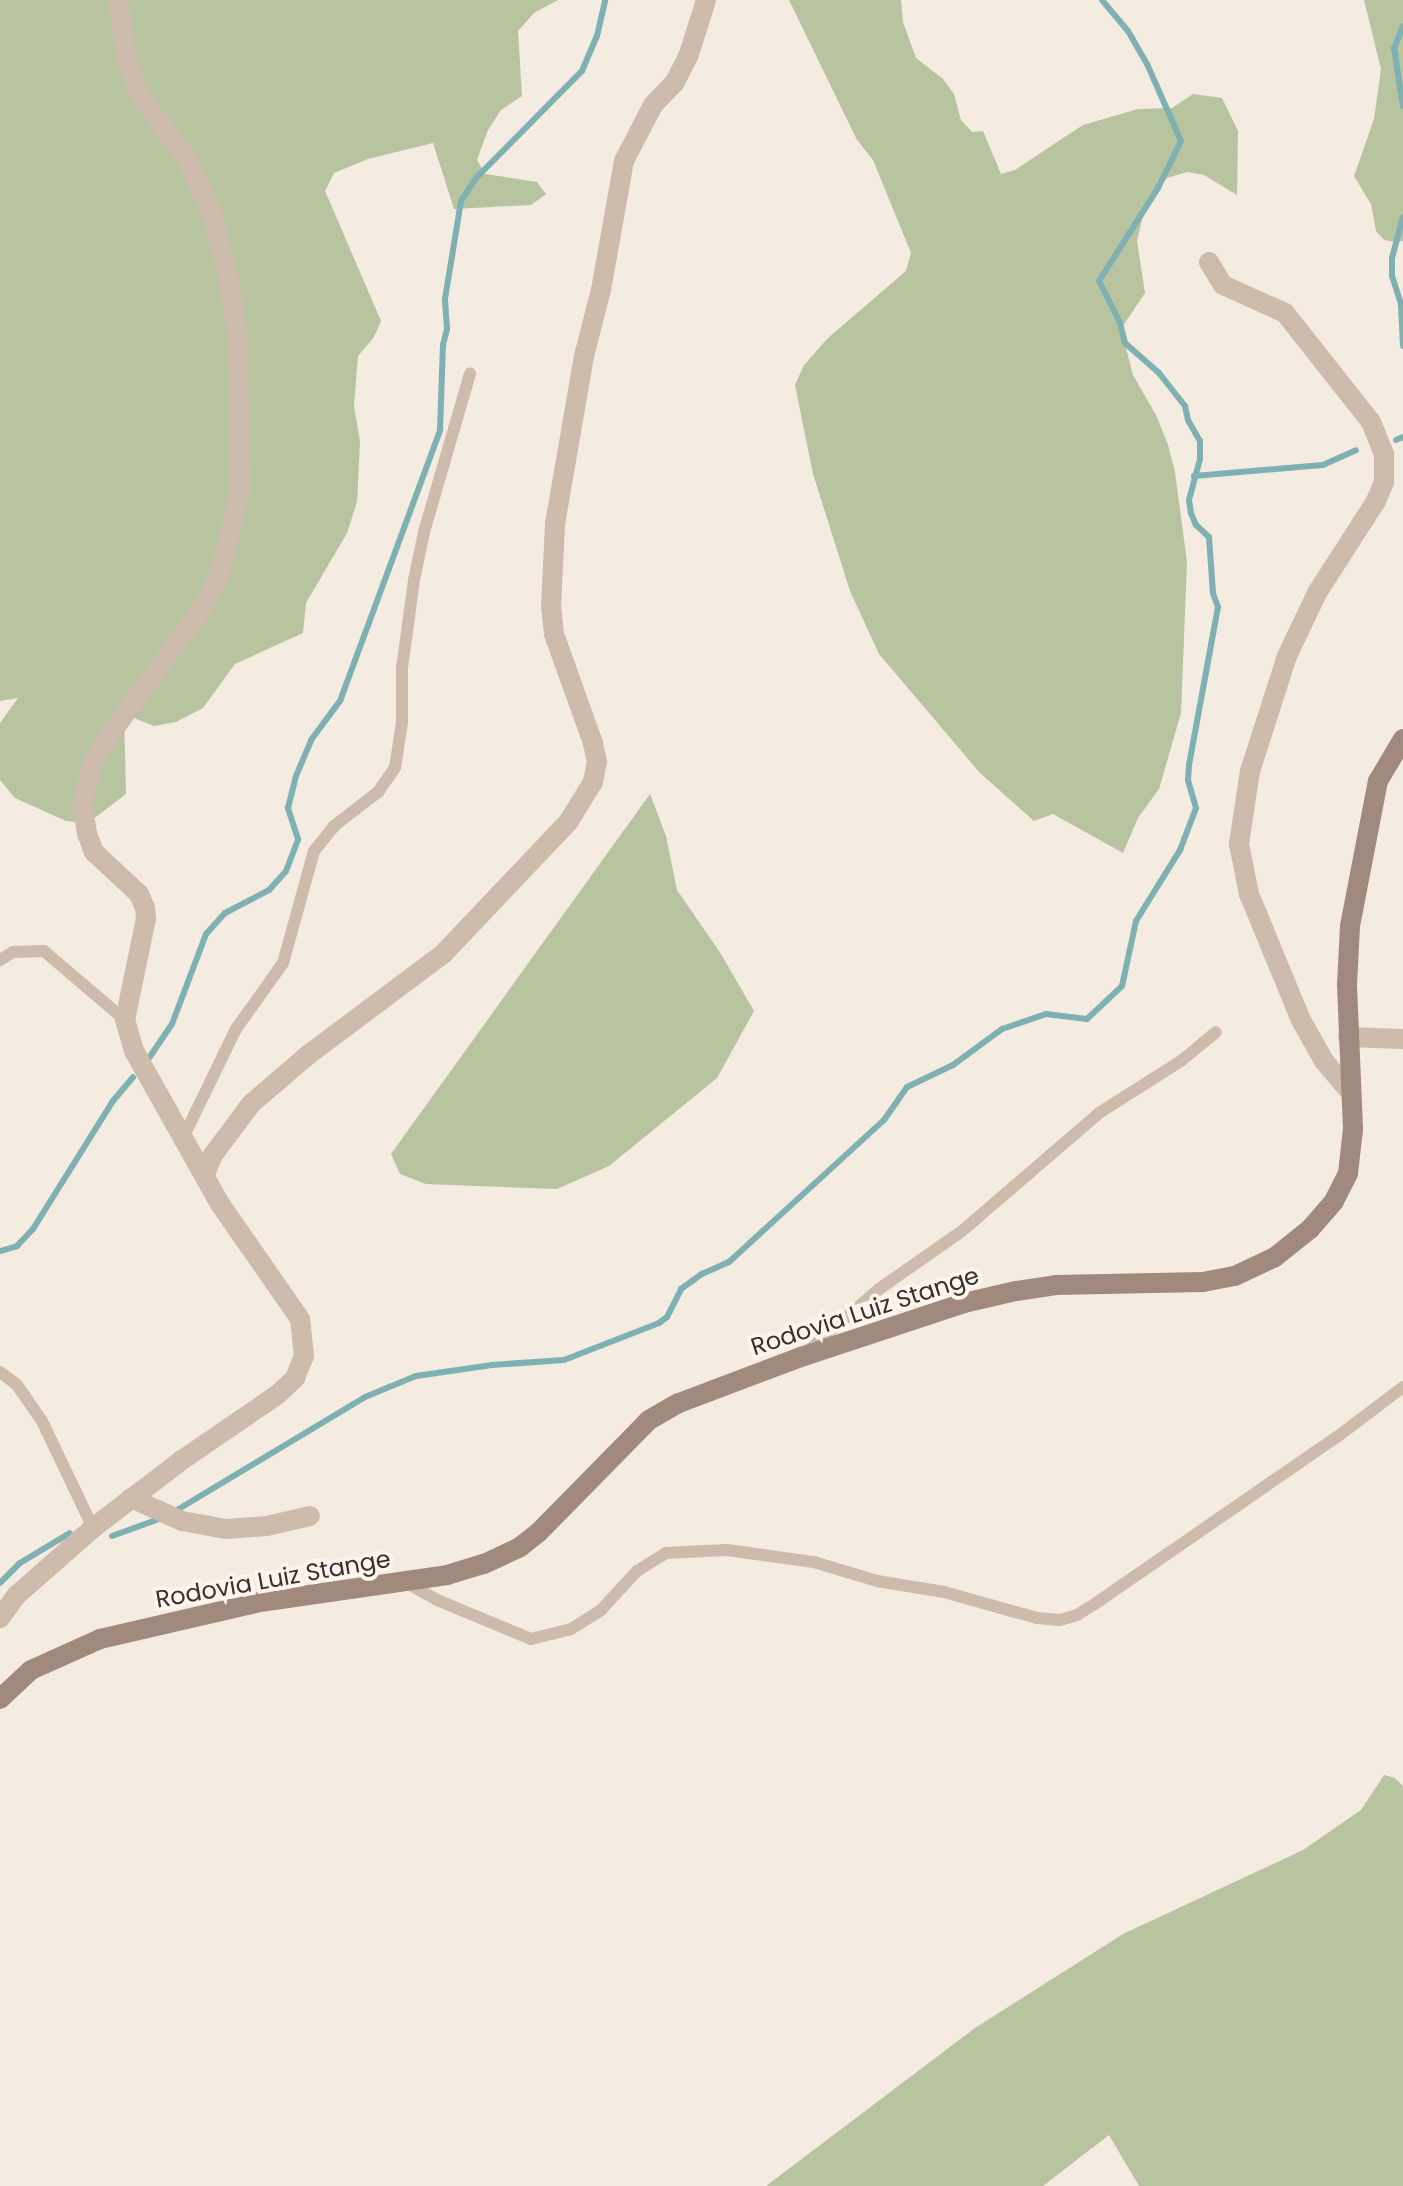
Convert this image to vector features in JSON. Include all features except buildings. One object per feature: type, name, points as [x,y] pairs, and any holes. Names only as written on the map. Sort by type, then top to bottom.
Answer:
[{"type":"street","points":[[0,1618],[17,1595],[93,1528],[277,1395],[295,1378],[304,1356],[300,1319],[220,1204],[134,1051],[125,1020],[128,993],[146,919],[145,908],[139,894],[94,852],[87,834],[82,804],[92,765],[108,737],[209,595],[220,573],[240,491],[238,335],[228,276],[211,211],[188,161],[138,93],[127,61],[118,0]]},
{"type":"street","points":[[205,1174],[213,1155],[251,1104],[308,1055],[443,954],[569,821],[593,782],[597,762],[593,743],[554,634],[551,607],[555,524],[584,356],[601,290],[624,161],[653,105],[675,82],[689,54],[706,0]]},
{"type":"street","points":[[1209,262],[1223,285],[1285,313],[1371,422],[1384,454],[1384,482],[1376,501],[1317,593],[1287,656],[1250,771],[1239,844],[1249,894],[1301,1020],[1324,1061],[1351,1093]]},
{"type":"street","name":"Rodovia Luiz Stange","points":[[0,1699],[31,1670],[100,1639],[260,1602],[447,1575],[520,1547],[539,1532],[649,1420],[679,1403],[801,1357],[964,1303],[1016,1291],[1056,1285],[1203,1282],[1235,1276],[1275,1257],[1310,1229],[1334,1201],[1348,1173],[1353,1129],[1348,1037],[1350,926],[1378,781],[1403,739]]},
{"type":"street","points":[[1348,1037],[1403,1039]]},
{"type":"street","points":[[131,1498],[182,1521],[226,1529],[256,1528],[310,1516]]},
{"type":"lane","points":[[184,1136],[236,1029],[283,963],[314,851],[322,837],[378,792],[395,768],[402,722],[402,668],[414,580],[424,532],[470,374]]},
{"type":"lane","points":[[0,960],[13,952],[44,951],[125,1020]]},
{"type":"lane","points":[[801,1357],[879,1289],[962,1231],[1099,1113],[1181,1061],[1216,1032]]},
{"type":"lane","points":[[0,1372],[17,1385],[42,1421],[93,1528]]},
{"type":"lane","points":[[405,1582],[437,1600],[531,1639],[571,1629],[601,1610],[637,1571],[666,1553],[727,1550],[814,1562],[877,1581],[944,1592],[1037,1618],[1060,1620],[1077,1615],[1099,1601],[1337,1437],[1403,1387]]},
{"type":"green space","points":[[0,0],[558,0],[534,13],[518,31],[522,96],[501,110],[488,130],[477,160],[485,174],[537,182],[546,194],[531,205],[454,209],[433,143],[368,159],[334,173],[325,191],[381,321],[374,337],[358,356],[354,406],[360,441],[357,502],[347,533],[306,603],[303,633],[235,664],[203,708],[176,722],[154,726],[124,714],[126,794],[88,823],[66,821],[15,798],[0,780],[0,723],[18,698],[0,701]]},
{"type":"green space","points":[[789,0],[901,0],[903,22],[916,58],[943,79],[954,94],[961,120],[972,132],[983,131],[1001,174],[1015,170],[1083,125],[1138,109],[1172,108],[1193,94],[1222,98],[1238,131],[1237,195],[1204,175],[1187,172],[1167,178],[1155,191],[1144,211],[1137,241],[1145,293],[1121,329],[1133,375],[1157,417],[1168,445],[1175,472],[1187,562],[1181,713],[1159,789],[1138,818],[1123,853],[1053,814],[1034,821],[980,773],[879,654],[850,591],[813,474],[795,385],[804,365],[828,338],[906,271],[911,253],[873,160],[857,140]]},
{"type":"green space","points":[[1364,0],[1403,0],[1403,241],[1384,240],[1376,231],[1371,204],[1354,176],[1374,119],[1381,69]]},
{"type":"green space","points":[[650,794],[666,836],[677,890],[721,954],[754,1011],[717,1078],[609,1166],[557,1189],[426,1184],[400,1174],[391,1154]]},
{"type":"green space","points":[[1384,1775],[1395,1778],[1403,1786],[1403,2186],[1139,2186],[1109,2135],[1043,2186],[766,2186],[975,2028],[1123,1934],[1303,1850],[1361,1810]]},
{"type":"waterway","points":[[149,1058],[172,1024],[206,934],[225,913],[269,890],[286,871],[298,839],[288,808],[296,776],[311,740],[340,701],[440,430],[443,345],[447,329],[445,299],[461,201],[476,178],[582,71],[597,36],[605,0]]},
{"type":"waterway","points":[[177,1510],[365,1397],[416,1376],[492,1365],[564,1360],[659,1323],[667,1317],[681,1289],[702,1274],[729,1262],[884,1120],[907,1087],[953,1065],[1002,1029],[1046,1014],[1087,1019],[1122,986],[1136,921],[1180,850],[1196,808],[1188,780],[1189,765],[1218,607],[1213,593],[1209,537],[1196,525],[1189,500],[1200,459],[1200,441],[1188,420],[1185,406],[1159,373],[1125,343],[1120,323],[1099,281],[1158,188],[1181,141],[1147,64],[1128,31],[1102,0]]},
{"type":"waterway","points":[[1403,26],[1394,48],[1403,106]]},
{"type":"waterway","points":[[1403,217],[1392,258],[1392,276],[1401,304],[1403,346]]},
{"type":"waterway","points":[[1396,440],[1403,437]]},
{"type":"waterway","points":[[1194,476],[1323,465],[1356,450]]},
{"type":"waterway","points":[[0,1251],[17,1246],[33,1229],[113,1101],[133,1077]]},
{"type":"waterway","points":[[112,1536],[159,1519]]},
{"type":"waterway","points":[[0,1583],[20,1563],[70,1533]]}]
